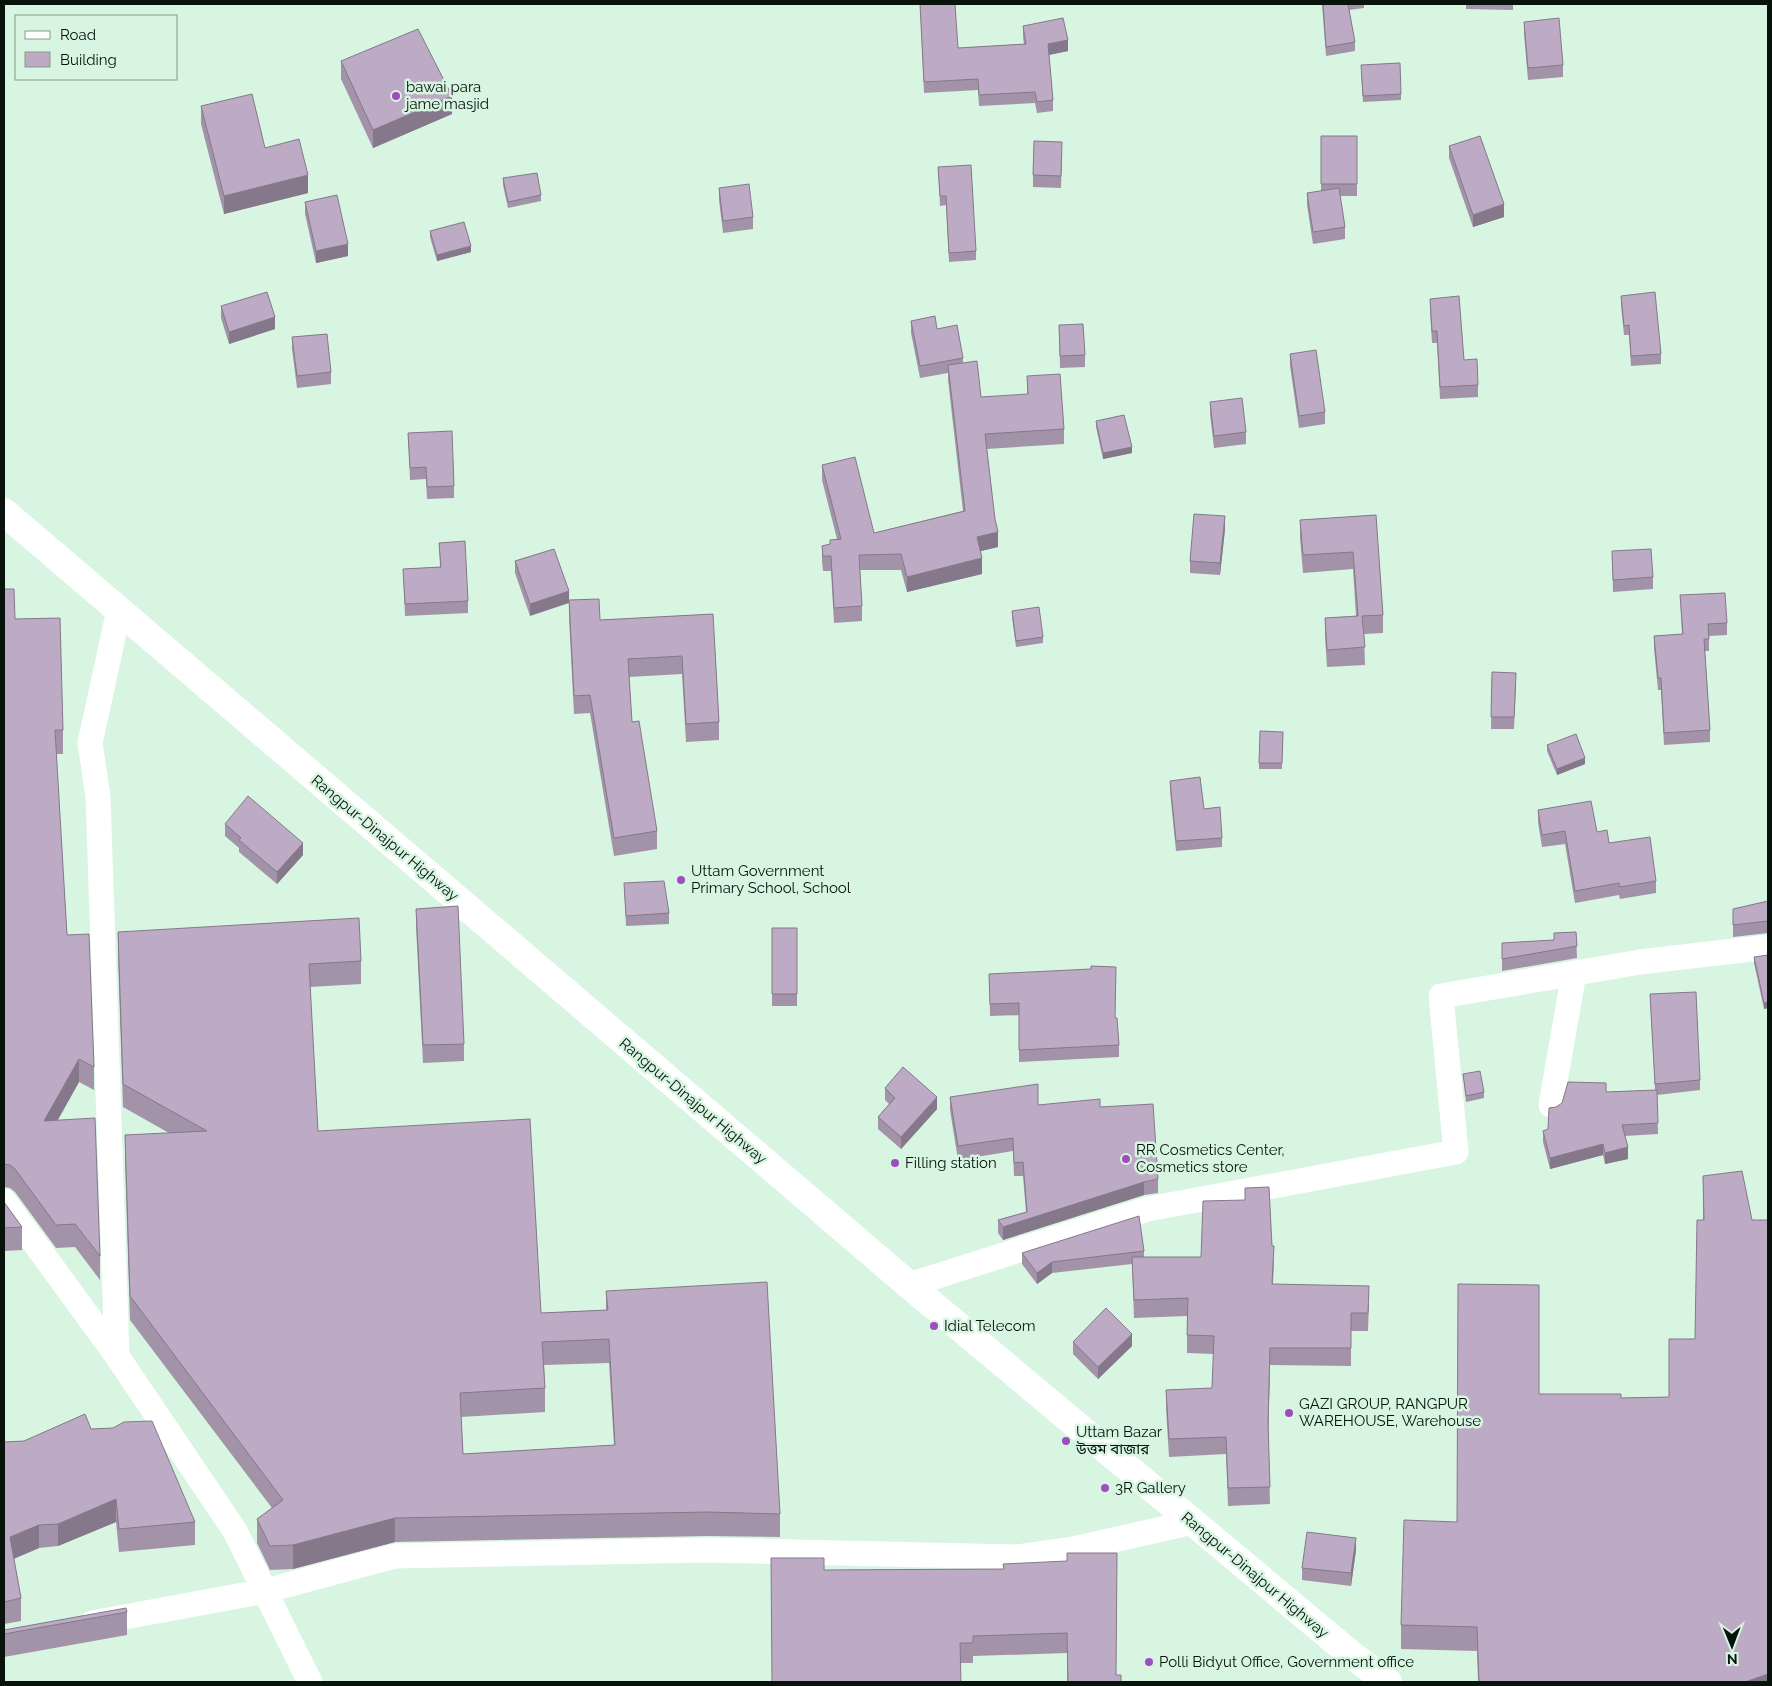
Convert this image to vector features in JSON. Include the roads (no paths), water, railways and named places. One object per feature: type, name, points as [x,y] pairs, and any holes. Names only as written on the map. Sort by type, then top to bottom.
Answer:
[{"type":"highway","name":"Rangpur-Dinajpur Highway","points":[[4,512],[909,1285],[1353,1656],[1388,1682]]},
{"type":"street","points":[[117,1356],[98,797],[90,743],[119,610]]},
{"type":"street","points":[[909,1285],[1148,1209],[1456,1152],[1441,996],[1640,962],[1768,947]]},
{"type":"street","points":[[1551,1105],[1574,973]]},
{"type":"street","points":[[4,1201],[117,1356],[235,1531],[310,1682]]},
{"type":"street","points":[[71,1626],[265,1591],[395,1556],[707,1550],[1017,1557],[1073,1549],[1192,1522]]},
{"type":"place","name":"bawai para jame masjid","points":[[396,96]]},
{"type":"place","name":"Uttam Government Primary School, School","points":[[681,880]]},
{"type":"place","name":"RR Cosmetics Center, Cosmetics store","points":[[1126,1159]]},
{"type":"place","name":"Filling station","points":[[895,1163]]},
{"type":"place","name":"Idial Telecom","points":[[934,1326]]},
{"type":"place","name":"GAZI GROUP, RANGPUR WAREHOUSE, Warehouse","points":[[1289,1413]]},
{"type":"place","name":"Uttam Bazar উত্তম বাজার","points":[[1066,1441]]},
{"type":"place","name":"3R Gallery","points":[[1105,1488]]},
{"type":"place","name":"Polli Bidyut Office, Government office","points":[[1149,1662]]}]
